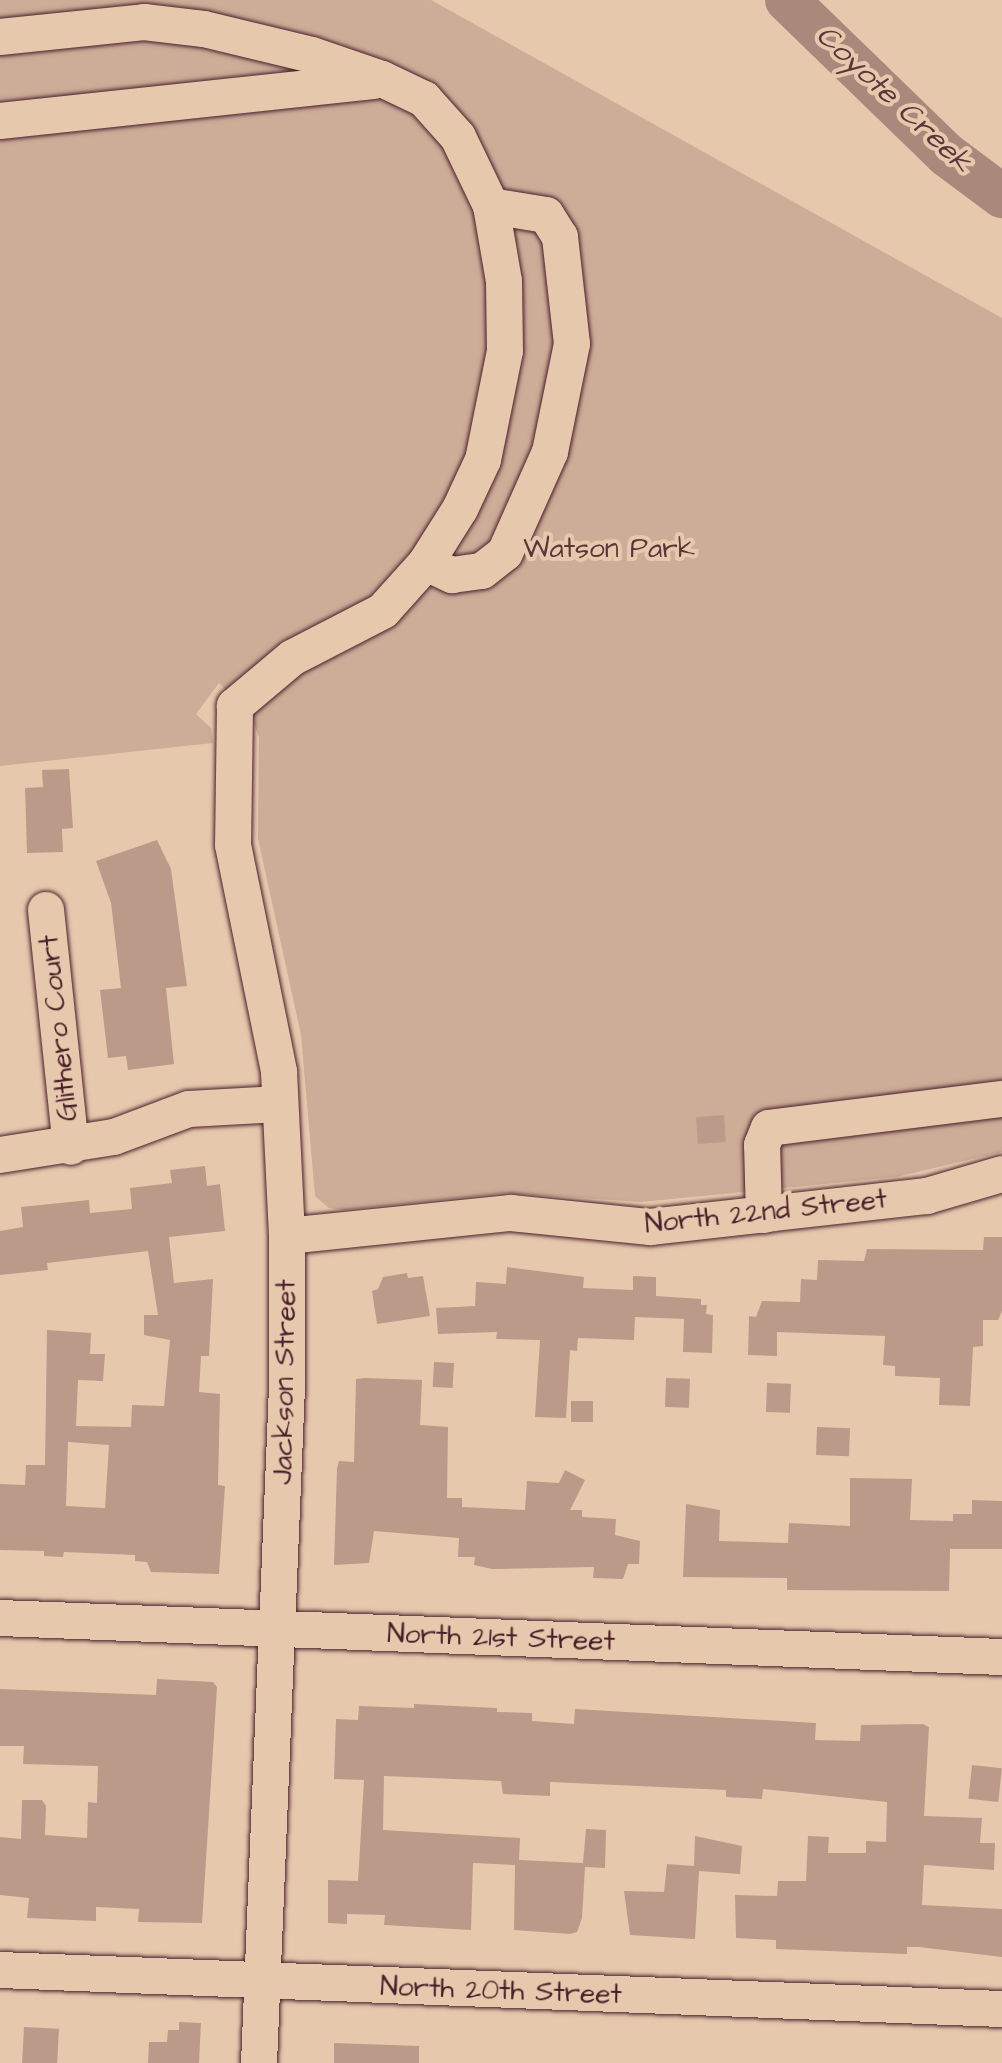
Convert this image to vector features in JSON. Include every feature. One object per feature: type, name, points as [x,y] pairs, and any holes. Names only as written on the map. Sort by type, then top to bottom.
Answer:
[{"type":"street","points":[[0,37],[144,22],[296,52],[382,79],[424,99],[458,137],[491,206],[504,281],[505,351],[497,405],[483,460],[426,563],[452,575],[482,571],[505,553],[550,452],[572,344],[560,237],[546,215],[491,206]]},
{"type":"street","points":[[0,121],[382,79]]},
{"type":"street","name":"Jackson Street","points":[[259,2063],[287,1236],[270,1014],[233,845],[230,752],[220,703],[292,658],[383,611],[426,563]]},
{"type":"street","name":"Glithero Court","points":[[46,910],[71,1147]]},
{"type":"street","points":[[764,1215],[762,1145],[769,1128],[1002,1099]]},
{"type":"street","points":[[0,1155],[71,1147],[189,1109],[279,1104]]},
{"type":"street","name":"North 22nd Street","points":[[287,1236],[511,1213],[650,1227],[927,1196],[1002,1174]]},
{"type":"street","name":"North 21st Street","points":[[0,1618],[1002,1657]]},
{"type":"street","name":"North 20th Street","points":[[0,1970],[1002,2009]]},
{"type":"green space","name":"Watson Park","points":[[0,0],[431,0],[1002,318],[1002,1152],[896,1177],[641,1202],[506,1193],[343,1210],[329,1208],[315,1196],[301,1035],[258,839],[259,737],[249,711],[219,683],[196,714],[211,728],[213,743],[0,766]]},
{"type":"building","points":[[69,769],[73,828],[62,829],[63,852],[27,853],[25,788],[43,787],[42,770]]},
{"type":"building","points":[[157,840],[171,869],[187,986],[166,988],[174,1064],[128,1070],[126,1056],[108,1058],[100,990],[121,988],[111,903],[96,861]]},
{"type":"building","points":[[724,1115],[726,1142],[698,1144],[696,1117]]},
{"type":"building","points":[[205,1166],[207,1186],[220,1184],[225,1231],[169,1237],[174,1283],[213,1279],[209,1356],[201,1356],[199,1392],[220,1394],[218,1485],[225,1486],[219,1574],[151,1572],[147,1562],[135,1561],[135,1555],[64,1552],[63,1557],[44,1556],[44,1551],[0,1550],[0,1484],[25,1485],[26,1465],[45,1465],[47,1330],[91,1333],[90,1354],[105,1354],[103,1381],[78,1380],[76,1426],[131,1427],[132,1405],[164,1406],[170,1340],[144,1335],[144,1315],[158,1315],[148,1251],[47,1263],[48,1270],[0,1275],[0,1231],[23,1227],[21,1207],[89,1200],[90,1213],[132,1209],[130,1188],[172,1183],[170,1170]],"holes":[[[68,1442],[109,1445],[105,1508],[66,1506]]]},
{"type":"building","points":[[984,1237],[1002,1237],[1002,1311],[998,1320],[983,1320],[983,1346],[973,1347],[970,1406],[939,1405],[940,1378],[895,1376],[895,1366],[883,1365],[885,1336],[777,1332],[777,1356],[748,1355],[749,1316],[756,1317],[762,1301],[800,1302],[801,1279],[817,1280],[818,1260],[864,1261],[867,1249],[983,1250]]},
{"type":"building","points":[[507,1267],[584,1277],[583,1288],[633,1290],[633,1276],[656,1277],[656,1296],[701,1299],[701,1305],[707,1305],[706,1314],[713,1315],[712,1353],[683,1352],[684,1319],[635,1317],[634,1340],[578,1338],[577,1351],[570,1350],[566,1418],[535,1417],[540,1340],[496,1339],[497,1332],[438,1334],[436,1308],[475,1306],[476,1282],[506,1284]]},
{"type":"building","points":[[407,1273],[408,1278],[423,1276],[430,1316],[377,1324],[372,1291],[378,1289],[383,1277]]},
{"type":"building","points":[[434,1362],[454,1363],[453,1388],[433,1387]]},
{"type":"building","points":[[666,1378],[690,1379],[689,1408],[665,1407]]},
{"type":"building","points":[[356,1379],[422,1380],[420,1425],[448,1427],[447,1498],[462,1498],[462,1507],[525,1510],[527,1481],[559,1483],[565,1470],[585,1480],[570,1510],[582,1510],[582,1517],[616,1519],[615,1535],[640,1541],[639,1564],[628,1564],[623,1579],[593,1578],[594,1567],[492,1569],[474,1565],[475,1557],[458,1557],[459,1538],[374,1531],[369,1563],[334,1565],[337,1468],[339,1461],[354,1462]]},
{"type":"building","points":[[767,1383],[791,1384],[790,1413],[766,1412]]},
{"type":"building","points":[[571,1401],[593,1401],[593,1422],[571,1422]]},
{"type":"building","points":[[817,1427],[850,1428],[849,1456],[816,1455]]},
{"type":"building","points":[[850,1478],[912,1479],[910,1520],[953,1521],[953,1514],[972,1514],[972,1500],[1002,1501],[1002,1549],[950,1549],[949,1591],[787,1590],[787,1578],[683,1577],[686,1504],[720,1510],[719,1541],[788,1543],[789,1523],[850,1526]]},
{"type":"building","points":[[157,1679],[213,1682],[217,1687],[202,1923],[138,1922],[139,1909],[96,1907],[96,1921],[27,1918],[29,1898],[0,1895],[0,1837],[21,1839],[22,1800],[42,1800],[46,1806],[45,1835],[87,1838],[88,1802],[97,1803],[98,1766],[23,1764],[24,1746],[0,1746],[0,1689],[156,1695]]},
{"type":"building","points":[[414,1704],[497,1708],[497,1712],[532,1713],[532,1721],[574,1724],[575,1709],[816,1723],[815,1740],[860,1741],[861,1725],[923,1724],[929,1727],[924,1816],[982,1818],[980,1843],[995,1843],[994,1870],[924,1865],[922,1905],[1002,1909],[1002,1957],[919,1947],[907,1947],[907,1954],[776,1949],[776,1940],[736,1938],[735,1895],[777,1896],[778,1881],[806,1881],[808,1836],[829,1837],[828,1853],[866,1853],[866,1841],[886,1842],[887,1802],[763,1789],[762,1799],[726,1797],[726,1790],[550,1782],[550,1796],[503,1794],[501,1781],[384,1776],[383,1830],[520,1838],[519,1860],[583,1863],[586,1829],[606,1830],[605,1868],[585,1867],[582,1918],[577,1932],[570,1934],[514,1930],[515,1865],[473,1863],[471,1930],[384,1925],[385,1915],[347,1914],[347,1924],[328,1923],[328,1880],[358,1881],[364,1780],[334,1779],[336,1719],[358,1720],[359,1706],[414,1708]]},
{"type":"building","points":[[972,1765],[1002,1768],[998,1802],[968,1799]]},
{"type":"building","points":[[695,1836],[742,1846],[740,1874],[699,1871],[695,1939],[630,1935],[624,1891],[664,1892],[667,1864],[694,1866]]},
{"type":"building","points":[[179,2022],[201,2023],[199,2063],[148,2063],[149,2042],[167,2042],[168,2030],[179,2030]]},
{"type":"building","points":[[24,2027],[59,2029],[57,2063],[22,2063]]},
{"type":"building","points":[[334,2043],[419,2046],[419,2063],[334,2063]]},
{"type":"waterway","name":"Coyote Creek","points":[[787,0],[947,155],[1002,196]]}]
